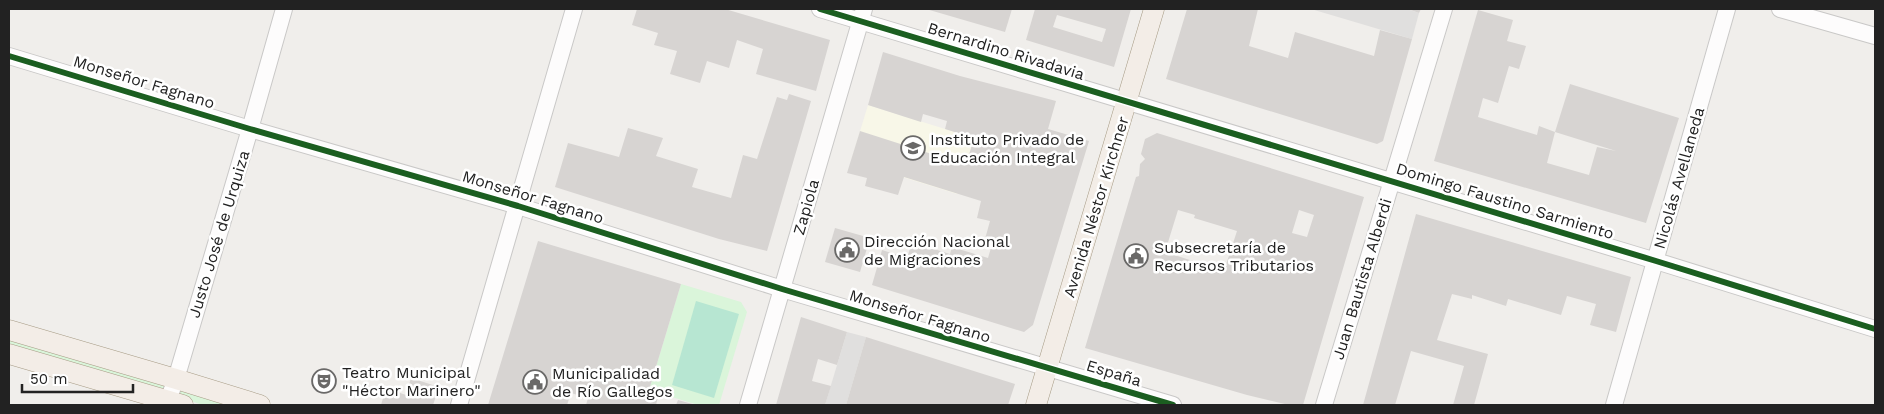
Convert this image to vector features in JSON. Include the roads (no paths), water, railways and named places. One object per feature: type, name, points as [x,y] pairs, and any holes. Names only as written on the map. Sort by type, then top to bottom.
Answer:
[{"type":"main road","name":"Avenida Néstor Kirchner","points":[[1036,405],[1154,9]]},
{"type":"main road","points":[[9,330],[260,405]]},
{"type":"main road","points":[[9,354],[172,404]]},
{"type":"street","name":"Justo José de Urquiza","points":[[172,404],[176,379],[284,9]]},
{"type":"street","points":[[459,405],[574,9]]},
{"type":"street","name":"Bernardino Rivadavia","points":[[820,9],[862,15],[1127,102]]},
{"type":"street","name":"Juan Bautista Alberdi","points":[[1324,405],[1444,9]]},
{"type":"street","name":"Nicolás Avellaneda","points":[[1614,405],[1727,9]]},
{"type":"street","points":[[1780,9],[1875,36]]},
{"type":"street","name":"Zapiola","points":[[748,405],[862,15]]},
{"type":"street","name":"Monseñor Fagnano","points":[[9,56],[250,129],[518,206],[782,289],[1048,368]]},
{"type":"street","name":"Domingo Faustino Sarmiento","points":[[1127,102],[1875,329]]},
{"type":"street","name":"España","points":[[1048,368],[1173,405]]},
{"type":"place","name":"Instituto Privado de Educación Integral","points":[[913,148]]},
{"type":"place","name":"Dirección Nacional de Migraciones","points":[[847,250]]},
{"type":"place","name":"Subsecretaría de Recursos Tributarios","points":[[1136,256]]},
{"type":"place","name":"Teatro Municipal \"Héctor Marinero\"","points":[[324,381]]},
{"type":"place","name":"Municipalidad de Río Gallegos","points":[[535,382]]}]
